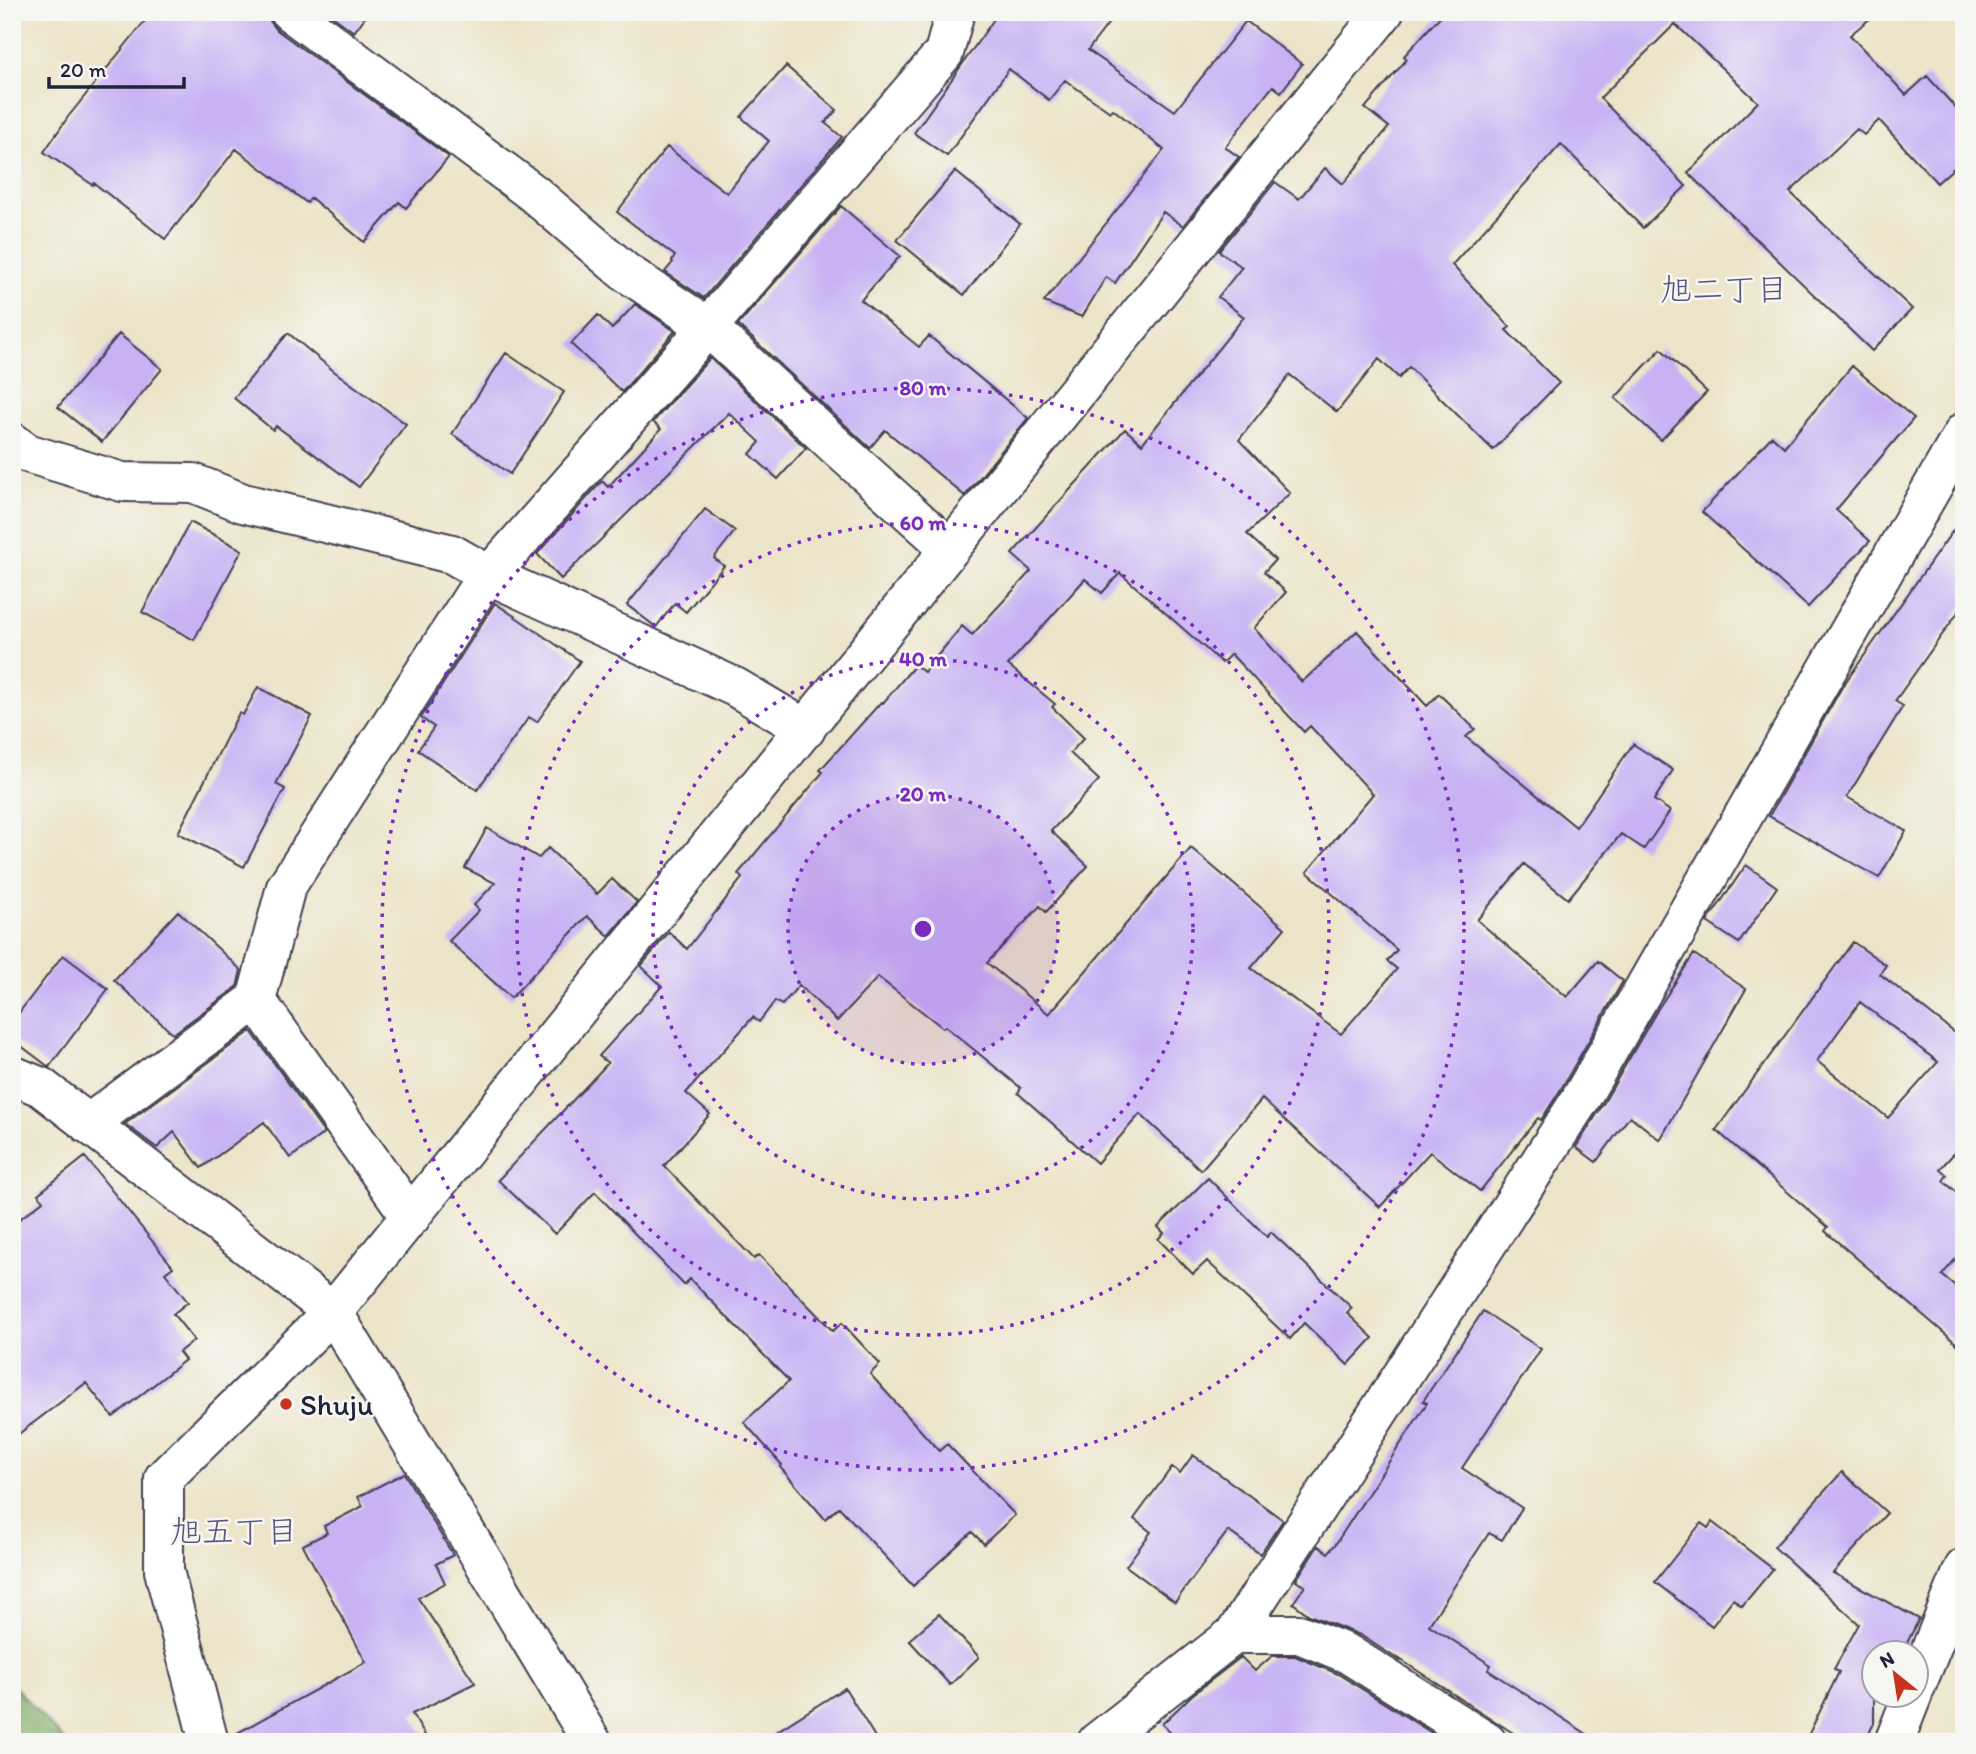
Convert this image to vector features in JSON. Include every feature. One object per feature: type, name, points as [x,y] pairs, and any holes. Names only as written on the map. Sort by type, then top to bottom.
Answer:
[{"type":"street","points":[[290,12],[533,193],[624,271],[708,327],[950,549]]},
{"type":"street","points":[[89,1124],[256,1000],[286,887],[471,598],[944,53],[955,12]]},
{"type":"street","points":[[209,1742],[164,1571],[164,1478],[333,1312],[1384,12]]},
{"type":"street","points":[[1097,1742],[1235,1634],[1580,1100],[1964,432]]},
{"type":"street","points":[[12,442],[27,453],[122,482],[193,483],[243,503],[452,554],[489,575],[734,688],[806,729]]},
{"type":"street","points":[[256,1000],[411,1217]]},
{"type":"street","points":[[12,1075],[41,1087],[333,1312],[592,1742]]},
{"type":"street","points":[[1930,1652],[1964,1568]]},
{"type":"street","points":[[1235,1634],[1299,1634],[1348,1654],[1486,1742]]},
{"type":"street","points":[[1894,1742],[1908,1708]]},
{"type":"green space","points":[[12,1684],[66,1742],[12,1742]]},
{"type":"building","points":[[152,12],[269,12],[270,21],[277,30],[449,157],[406,208],[399,202],[364,242],[311,198],[307,203],[236,149],[165,239],[94,183],[93,185],[44,152],[68,117]]},
{"type":"building","points":[[327,12],[369,12],[354,32]]},
{"type":"building","points":[[999,12],[1117,12],[1088,50],[1175,111],[1246,21],[1302,64],[1281,92],[1273,86],[1225,147],[1239,157],[1183,226],[1163,212],[1115,283],[1106,277],[1082,317],[1044,302],[1164,150],[1113,109],[1110,112],[1065,80],[1049,100],[1009,69],[947,156],[914,133]]},
{"type":"building","points":[[1444,12],[1878,12],[1850,35],[1906,95],[1927,76],[1964,117],[1964,159],[1937,183],[1879,120],[1864,135],[1857,129],[1790,192],[1912,309],[1872,351],[1688,173],[1758,102],[1675,24],[1600,98],[1686,186],[1643,228],[1561,144],[1452,265],[1510,327],[1506,330],[1559,383],[1493,450],[1409,367],[1399,378],[1379,359],[1337,412],[1290,375],[1239,440],[1290,493],[1247,534],[1275,560],[1264,572],[1286,592],[1254,628],[1302,682],[1357,631],[1427,706],[1439,694],[1475,729],[1466,737],[1576,827],[1633,744],[1673,770],[1654,800],[1670,811],[1644,849],[1621,834],[1568,899],[1524,864],[1477,920],[1567,997],[1598,961],[1623,981],[1541,1120],[1538,1118],[1480,1191],[1430,1152],[1380,1207],[1262,1099],[1201,1170],[1140,1114],[1097,1163],[1018,1093],[1021,1088],[945,1026],[943,1028],[878,977],[837,1021],[799,985],[782,1005],[775,1001],[759,1022],[753,1017],[686,1093],[710,1114],[664,1166],[754,1259],[759,1255],[833,1331],[842,1323],[880,1364],[870,1374],[939,1451],[947,1444],[1015,1515],[984,1544],[972,1532],[913,1586],[839,1507],[825,1519],[744,1422],[789,1381],[690,1279],[684,1285],[595,1192],[555,1234],[498,1180],[608,1063],[599,1056],[662,986],[641,966],[669,932],[687,949],[742,878],[738,874],[823,772],[820,770],[881,702],[883,703],[915,665],[924,672],[962,626],[972,635],[1031,571],[1012,554],[1125,429],[1142,444],[1244,317],[1218,297],[1242,267],[1219,251],[1275,182],[1299,199],[1325,168],[1343,184],[1389,127],[1365,108],[1407,59],[1404,56]],"holes":[[[1120,573],[1222,663],[1231,654],[1304,732],[1310,726],[1373,794],[1307,872],[1397,950],[1387,961],[1397,969],[1341,1034],[1251,968],[1285,928],[1191,848],[1049,1014],[987,963],[1040,906],[1046,912],[1088,866],[1051,831],[1099,780],[1070,753],[1084,738],[1052,707],[1055,704],[1008,665],[1085,579],[1102,593]]]},
{"type":"building","points":[[786,66],[837,110],[825,123],[842,137],[704,298],[665,272],[675,256],[617,212],[667,147],[727,193],[769,141],[741,117]]},
{"type":"building","points":[[955,171],[1020,224],[964,295],[897,240]]},
{"type":"building","points":[[841,206],[900,256],[861,300],[919,347],[929,336],[1028,418],[965,496],[885,430],[870,448],[738,325]]},
{"type":"building","points":[[635,304],[675,331],[622,392],[571,344],[598,315],[612,329]]},
{"type":"building","points":[[288,333],[335,372],[406,424],[359,487],[276,426],[273,430],[234,398]]},
{"type":"building","points":[[119,334],[162,369],[102,442],[58,407]]},
{"type":"building","points":[[1661,349],[1707,392],[1661,440],[1615,398]]},
{"type":"building","points":[[506,353],[564,392],[510,474],[452,434]]},
{"type":"building","points":[[710,358],[806,448],[778,479],[750,454],[760,442],[729,413],[561,579],[537,554],[602,481],[608,487],[661,429],[653,422]]},
{"type":"building","points":[[1852,366],[1914,418],[1836,510],[1870,541],[1808,607],[1702,512],[1772,436],[1784,447]]},
{"type":"building","points":[[705,509],[735,531],[714,558],[724,566],[686,612],[675,603],[656,627],[627,605]]},
{"type":"building","points":[[1964,515],[1964,604],[1895,701],[1903,706],[1847,797],[1906,831],[1879,878],[1769,816],[1842,687]]},
{"type":"building","points":[[190,522],[242,550],[194,640],[142,612]]},
{"type":"building","points":[[495,603],[580,661],[537,722],[529,717],[477,790],[418,750],[434,727],[421,718]]},
{"type":"building","points":[[258,687],[312,716],[276,784],[285,789],[244,867],[178,833],[239,713],[243,715]]},
{"type":"building","points":[[487,828],[539,858],[548,848],[597,894],[612,879],[637,902],[609,936],[587,916],[511,998],[449,941],[479,910],[474,905],[495,883],[465,868]]},
{"type":"building","points":[[1746,865],[1777,887],[1739,943],[1707,922]]},
{"type":"building","points":[[178,911],[241,970],[237,987],[173,1034],[114,980]]},
{"type":"building","points":[[1853,942],[1886,965],[1880,974],[1960,1037],[1964,1033],[1964,1142],[1940,1169],[1947,1175],[1943,1181],[1964,1198],[1964,1249],[1942,1275],[1964,1293],[1964,1350],[1825,1231],[1828,1227],[1716,1130]],"holes":[[[1860,1002],[1938,1062],[1888,1118],[1817,1061]]]},
{"type":"building","points":[[1694,954],[1746,989],[1660,1140],[1630,1116],[1596,1162],[1576,1147],[1659,1007]]},
{"type":"building","points":[[63,955],[108,989],[49,1067],[12,1039],[12,1022]]},
{"type":"building","points":[[251,1031],[324,1133],[290,1158],[264,1122],[201,1168],[174,1132],[157,1148],[125,1124]]},
{"type":"building","points":[[85,1157],[173,1267],[165,1273],[188,1302],[173,1314],[194,1340],[179,1352],[185,1360],[113,1417],[86,1383],[12,1439],[12,1225],[43,1201],[38,1194]]},
{"type":"building","points":[[1208,1178],[1267,1237],[1271,1232],[1352,1308],[1347,1313],[1373,1338],[1348,1365],[1304,1323],[1290,1339],[1207,1261],[1193,1274],[1158,1239],[1164,1233],[1158,1227]]},
{"type":"building","points":[[1483,1311],[1541,1349],[1462,1468],[1522,1508],[1502,1540],[1489,1533],[1429,1625],[1491,1665],[1488,1670],[1599,1742],[1527,1742],[1360,1635],[1309,1615],[1293,1603],[1305,1586],[1296,1580],[1318,1546],[1328,1553],[1335,1545],[1427,1403],[1423,1401]]},
{"type":"building","points":[[1193,1455],[1283,1520],[1260,1554],[1228,1531],[1175,1602],[1126,1566],[1151,1532],[1134,1519],[1172,1467],[1180,1473]]},
{"type":"building","points":[[1842,1472],[1887,1513],[1833,1573],[1919,1619],[1910,1638],[1860,1638],[1860,1708],[1874,1708],[1874,1723],[1865,1742],[1805,1742],[1839,1672],[1834,1669],[1859,1624],[1774,1547]]},
{"type":"building","points":[[404,1473],[453,1555],[436,1564],[445,1583],[418,1598],[475,1683],[412,1714],[429,1742],[230,1742],[230,1737],[366,1662],[303,1545],[327,1533],[324,1526],[363,1506],[358,1497]]},
{"type":"building","points":[[1712,1522],[1773,1569],[1742,1606],[1733,1599],[1712,1626],[1655,1582],[1701,1523],[1708,1528]]},
{"type":"building","points":[[939,1614],[979,1657],[950,1685],[909,1640]]},
{"type":"building","points":[[1272,1656],[1295,1656],[1338,1674],[1446,1742],[1179,1742],[1162,1724],[1192,1695],[1241,1657],[1255,1671]]},
{"type":"building","points":[[845,1688],[878,1742],[760,1742]]},
{"type":"place","name":"Shuju","points":[[286,1404]]},
{"type":"district","name":"旭二丁目","points":[[1724,289]]},
{"type":"district","name":"旭五丁目","points":[[234,1531]]}]
